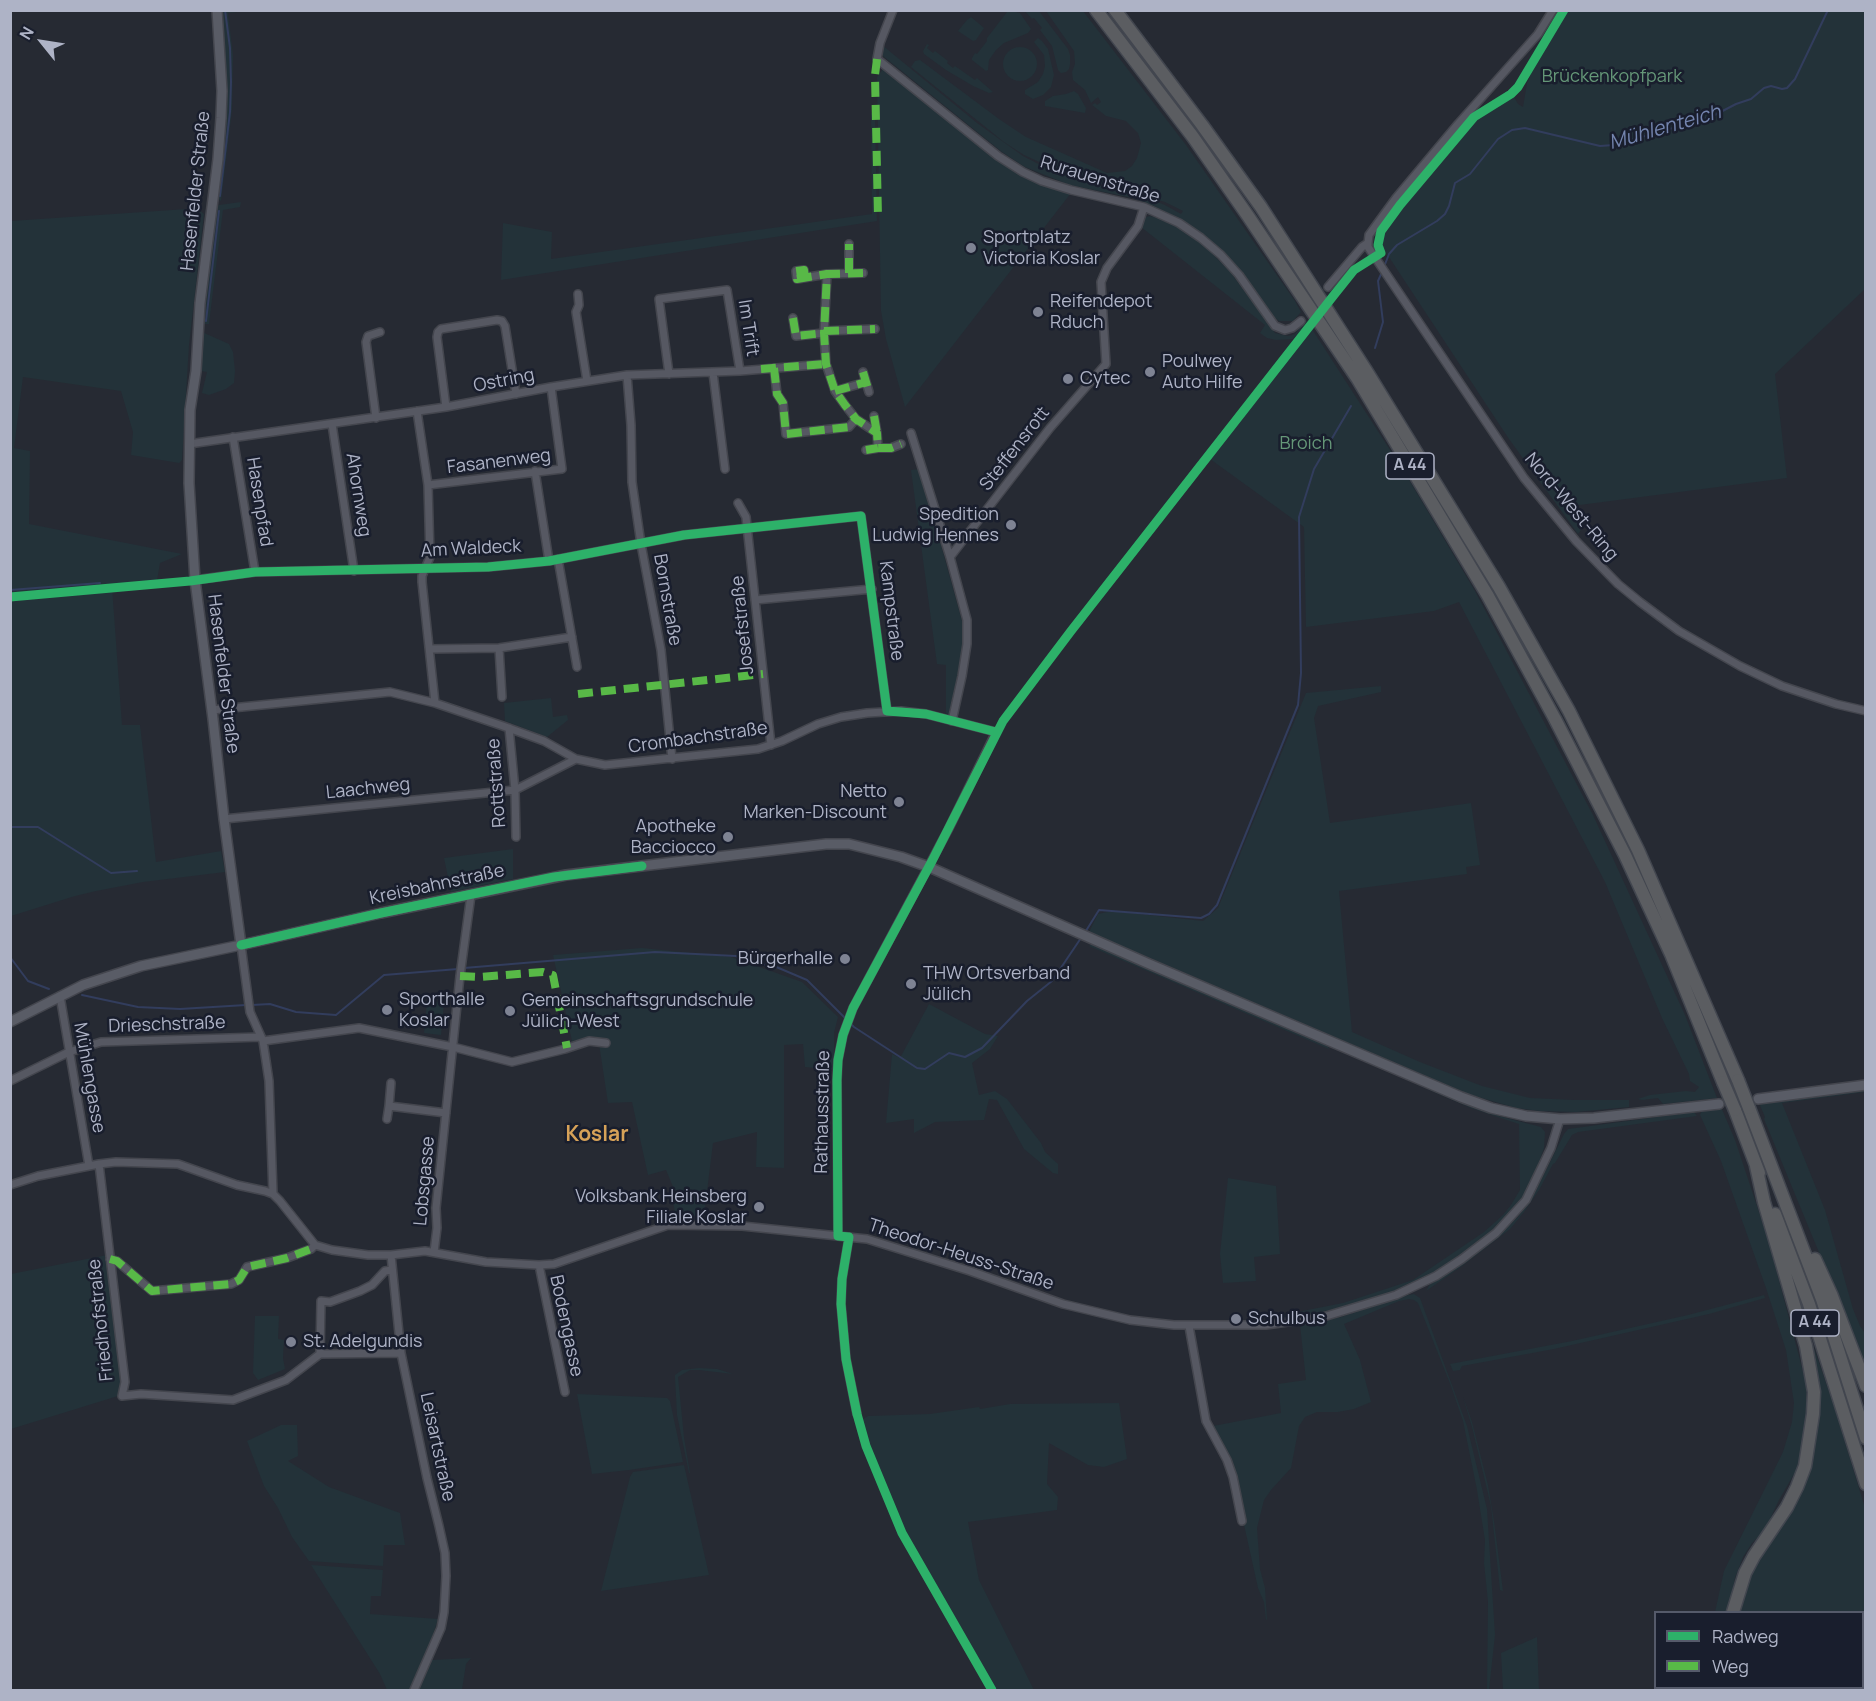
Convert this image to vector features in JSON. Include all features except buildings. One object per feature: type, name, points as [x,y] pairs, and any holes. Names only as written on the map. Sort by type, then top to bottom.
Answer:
[{"type":"highway","name":"A 44","points":[[1096,10],[1192,137],[1357,378],[1488,596],[1555,719],[1625,855],[1671,954],[1735,1110],[1809,1304],[1866,1484]]},
{"type":"highway","name":"A 44","points":[[1115,10],[1202,124],[1261,207],[1367,372],[1499,587],[1569,711],[1638,850],[1738,1080],[1753,1104],[1776,1176],[1822,1299],[1866,1438]]},
{"type":"highway","name":"A 44","points":[[1733,1611],[1745,1573],[1797,1487],[1805,1466],[1813,1414],[1812,1381],[1806,1346],[1764,1202],[1756,1166]]},
{"type":"highway","points":[[1776,1176],[1831,1294],[1866,1386]]},
{"type":"street","name":"Hasenfelder Straße","points":[[217,10],[222,91],[221,118],[196,371],[189,410],[189,483],[195,580],[248,999],[250,1012],[262,1039],[269,1081],[273,1194]]},
{"type":"street","name":"Rurauenstraße","points":[[893,10],[880,43],[877,59],[998,156],[1042,181],[1144,207],[1179,223],[1221,255],[1239,275],[1275,326],[1285,330],[1301,321]]},
{"type":"street","points":[[1328,287],[1368,243],[1369,235],[1396,198],[1538,34],[1553,10]]},
{"type":"street","name":"Steffensrott","points":[[950,557],[1050,428],[1106,363],[1101,282],[1107,268],[1138,226],[1144,207]]},
{"type":"street","name":"Nord-West-Ring","points":[[1368,243],[1368,247],[1524,478],[1575,541],[1618,584],[1679,631],[1740,666],[1782,686],[1836,704],[1866,711]]},
{"type":"street","points":[[849,244],[849,273]]},
{"type":"street","points":[[806,277],[863,273]]},
{"type":"street","points":[[827,274],[824,332],[826,364],[835,391],[856,419],[877,433]]},
{"type":"street","name":"Im Trift","points":[[669,374],[658,299],[727,290],[740,371]]},
{"type":"street","points":[[578,294],[579,305],[576,312],[587,381]]},
{"type":"street","points":[[793,318],[796,336],[875,329]]},
{"type":"street","points":[[446,407],[436,337],[441,329],[502,321],[505,326],[516,394]]},
{"type":"street","points":[[376,417],[366,342],[368,336],[380,332]]},
{"type":"street","name":"Ostring","points":[[189,444],[446,407],[627,375],[713,373],[826,364]]},
{"type":"street","points":[[774,368],[777,394],[783,404],[786,434],[849,427],[856,419]]},
{"type":"street","points":[[863,372],[869,392]]},
{"type":"street","points":[[713,373],[725,469]]},
{"type":"street","name":"Bornstraße","points":[[627,375],[632,482],[661,650],[672,759]]},
{"type":"street","points":[[835,391],[866,382]]},
{"type":"street","name":"Fasanenweg","points":[[428,485],[562,469],[551,387]]},
{"type":"street","points":[[417,411],[428,485],[430,557],[422,582],[435,703]]},
{"type":"street","points":[[874,416],[878,448]]},
{"type":"street","name":"Ahornweg","points":[[332,423],[354,571]]},
{"type":"street","points":[[911,433],[967,620],[968,632],[962,676],[952,721]]},
{"type":"street","name":"Hasenpfad","points":[[233,437],[255,572]]},
{"type":"street","points":[[866,450],[891,448],[901,444]]},
{"type":"street","points":[[535,471],[549,561]]},
{"type":"street","name":"Josefstraße","points":[[738,503],[746,517],[771,745]]},
{"type":"street","name":"Am Waldeck","points":[[195,580],[255,572],[488,567],[549,561],[684,535],[861,516]]},
{"type":"street","name":"Kampstraße","points":[[861,516],[887,711]]},
{"type":"street","points":[[558,559],[577,667]]},
{"type":"street","points":[[755,600],[872,589]]},
{"type":"street","points":[[430,649],[499,648],[572,637]]},
{"type":"street","points":[[499,648],[502,697]]},
{"type":"street","name":"Crombachstraße","points":[[212,710],[390,692],[435,703],[509,728],[544,741],[576,759],[605,765],[758,749],[841,717],[887,711],[926,714],[996,732],[928,867]]},
{"type":"street","name":"Rottstraße","points":[[509,728],[515,790],[516,837]]},
{"type":"street","points":[[515,790],[576,759]]},
{"type":"street","name":"Laachweg","points":[[224,819],[515,790]]},
{"type":"street","name":"Kreisbahnstraße","points":[[10,1022],[83,985],[141,966],[381,913],[566,875],[826,844],[849,844],[901,856],[928,867],[1491,1108],[1526,1116],[1560,1119],[1594,1118],[1719,1104]]},
{"type":"street","name":"Rathausstraße","points":[[838,1236],[837,1080],[843,1035],[852,1013],[928,867]]},
{"type":"street","name":"Lobsgasse","points":[[434,1252],[437,1228],[436,1208],[460,974],[471,895]]},
{"type":"street","name":"Mühlengasse","points":[[60,996],[89,1166]]},
{"type":"street","name":"Drieschstraße","points":[[10,1081],[69,1052],[101,1042],[262,1039],[360,1028],[512,1062],[589,1041],[606,1043]]},
{"type":"street","points":[[387,1119],[391,1083]]},
{"type":"street","points":[[1753,1104],[1866,1085]]},
{"type":"street","name":"Lobsgasse","points":[[388,1106],[446,1113]]},
{"type":"street","name":"Theodor-Heuss-Straße","points":[[315,1245],[359,1254],[391,1255],[417,1251],[434,1252],[486,1262],[538,1265],[554,1264],[668,1225],[742,1226],[849,1237],[878,1243],[1082,1308],[1130,1320],[1189,1326],[1293,1323],[1343,1312],[1418,1286],[1485,1242],[1507,1223],[1526,1200],[1551,1148],[1560,1119]]},
{"type":"street","points":[[10,1185],[38,1176],[99,1164],[116,1162],[178,1164],[237,1185],[273,1194],[315,1245],[287,1258],[247,1267],[239,1280],[231,1284],[152,1291],[117,1261],[110,1259]]},
{"type":"street","name":"Friedhofstraße","points":[[99,1164],[125,1382],[122,1396],[141,1394],[233,1400],[286,1380],[320,1354]]},
{"type":"street","points":[[849,1237],[842,1279],[841,1304],[846,1359],[856,1414]]},
{"type":"street","name":"Leisartstraße","points":[[391,1255],[401,1353],[444,1553],[446,1576],[444,1612],[436,1643],[414,1690]]},
{"type":"street","name":"Bodengasse","points":[[538,1265],[565,1392]]},
{"type":"street","points":[[392,1270],[386,1271],[372,1285],[360,1292],[330,1302],[321,1301],[320,1354],[401,1353]]},
{"type":"street","points":[[1189,1326],[1206,1421],[1227,1460],[1242,1521]]},
{"type":"green space","points":[[220,11],[246,11],[228,13],[233,55],[232,110],[221,201],[216,197],[226,94]]},
{"type":"green space","points":[[1025,11],[1039,11],[1068,49],[1070,64],[1066,72],[1061,73],[1058,70],[1052,46],[1040,30],[1042,28]]},
{"type":"green space","points":[[1046,11],[1083,11],[1186,145],[1295,301],[1301,312],[1293,321],[1279,321],[1275,318],[1242,272],[1221,249],[1189,224],[1133,198],[1070,185],[1025,167],[1002,152],[883,56],[882,45],[977,123],[1023,156],[1052,171],[1144,197],[1181,214],[1183,211],[1165,202],[1063,173],[1024,155],[1004,142],[911,67],[915,61],[920,60],[1026,137],[1107,173],[1125,171],[1137,158],[1141,143],[1138,133],[1126,121],[1106,116],[1092,105],[1101,102],[1098,97],[1091,103],[1085,90],[1073,80],[1074,51]]},
{"type":"green space","name":"Brückenkopfpark","points":[[1568,11],[1866,11],[1865,289],[1775,374],[1787,478],[1572,506],[1583,527],[1578,534],[1509,439],[1383,248],[1381,240],[1384,231],[1466,130],[1480,117],[1513,95],[1518,104],[1523,107],[1531,74]]},
{"type":"green space","points":[[1007,12],[1020,13],[1031,29],[1028,33],[1004,43],[996,50],[989,60],[986,71],[972,58]]},
{"type":"green space","points":[[971,17],[984,28],[973,41],[958,31]]},
{"type":"green space","points":[[1038,38],[1048,49],[1054,75],[1051,87],[1043,95],[1033,99],[1025,94],[1025,90],[1038,82],[1045,66],[1044,55],[1034,42]]},
{"type":"green space","points":[[927,44],[929,45],[927,48],[948,61],[947,63],[953,68],[955,66],[975,80],[977,78],[993,92],[989,93],[973,86],[924,54],[923,51]]},
{"type":"green space","points":[[1020,47],[1032,52],[1037,64],[1032,76],[1020,81],[1008,76],[1003,64],[1008,52]]},
{"type":"green space","points":[[883,69],[1001,162],[1027,178],[1071,193],[905,407],[886,339],[881,311],[877,77]]},
{"type":"green space","points":[[1074,91],[1086,108],[1085,113],[1045,106],[1045,101],[1053,96]]},
{"type":"green space","points":[[871,113],[875,117],[877,221],[501,280],[503,223],[552,232],[551,259],[872,214]]},
{"type":"green space","points":[[241,202],[240,207],[223,210],[209,324],[204,324],[215,209],[219,205]]},
{"type":"green space","points":[[198,209],[204,214],[189,345],[182,460],[179,463],[131,455],[133,432],[121,391],[23,377],[14,448],[30,451],[29,524],[182,554],[160,563],[157,581],[112,587],[122,725],[140,725],[156,862],[221,851],[225,872],[143,882],[96,891],[11,916],[11,599],[102,592],[101,588],[11,595],[11,221]]},
{"type":"green space","points":[[1150,216],[1176,226],[1204,245],[1231,273],[1275,333],[1288,336],[1295,334],[1306,320],[1308,322],[1293,339],[1267,338],[1260,333],[1265,325],[1141,227],[1146,217]]},
{"type":"green space","name":"Broich","points":[[1310,326],[1405,473],[1475,591],[1593,815],[1685,1015],[1717,1098],[1663,1104],[1658,1098],[1638,1099],[1650,1095],[1695,1092],[1699,1087],[1690,1081],[1689,1074],[1662,1018],[1605,882],[1459,602],[1434,611],[1306,627],[1304,527],[1210,459]]},
{"type":"green space","points":[[202,332],[229,344],[233,352],[234,383],[226,389],[209,395],[202,393],[207,372],[201,371]]},
{"type":"green space","points":[[920,469],[962,621],[964,636],[949,714],[946,713],[946,665],[937,664],[911,470]]},
{"type":"green space","points":[[1381,686],[1381,692],[1318,706],[1314,718],[1330,823],[1471,803],[1480,865],[1466,867],[1467,874],[1339,891],[1352,1032],[1482,1086],[1530,1098],[1629,1100],[1629,1107],[1576,1112],[1540,1111],[1516,1108],[1468,1094],[1089,932],[1098,914],[1112,911],[1203,921],[1218,908],[1306,693]]},
{"type":"green space","points":[[551,698],[553,717],[567,715],[568,720],[547,737],[505,721],[504,703]]},
{"type":"green space","points":[[513,849],[513,879],[451,892],[444,858]]},
{"type":"green space","points":[[1092,944],[1327,1045],[1329,1049],[1089,946]]},
{"type":"green space","points":[[642,948],[731,957],[802,982],[838,1017],[834,1033],[834,1070],[805,1067],[803,1044],[784,1045],[784,1168],[756,1167],[757,1132],[713,1143],[704,1216],[676,1217],[672,1197],[676,1194],[666,1170],[648,1175],[632,1102],[608,1103],[598,1037],[572,1041],[553,955]]},
{"type":"green space","points":[[427,1001],[444,1002],[441,1035],[424,1033]]},
{"type":"green space","points":[[929,1004],[985,1034],[998,1036],[990,1049],[972,1063],[979,1095],[995,1091],[1007,1099],[1041,1143],[1045,1152],[1058,1164],[1058,1174],[1053,1173],[1024,1149],[997,1100],[989,1099],[984,1120],[935,1122],[914,1133],[914,1119],[886,1123],[892,1054],[900,1058]]},
{"type":"green space","points":[[1428,1088],[1499,1116],[1541,1127],[1545,1132],[1544,1148],[1523,1198],[1506,1219],[1476,1244],[1434,1273],[1404,1288],[1375,1298],[1319,1313],[1282,1319],[1282,1315],[1343,1303],[1413,1280],[1484,1232],[1511,1205],[1520,1190],[1519,1124],[1471,1108]]},
{"type":"green space","points":[[1865,1089],[1865,1092],[1782,1103],[1825,1210],[1853,1309],[1865,1333],[1865,1364],[1759,1103]]},
{"type":"green space","points":[[1721,1107],[1735,1140],[1769,1242],[1806,1383],[1805,1445],[1798,1467],[1765,1530],[1752,1543],[1743,1557],[1735,1578],[1728,1611],[1715,1611],[1724,1571],[1783,1452],[1792,1422],[1794,1403],[1786,1350],[1721,1161],[1700,1115],[1702,1110]]},
{"type":"green space","points":[[1694,1112],[1697,1116],[1578,1132],[1572,1135],[1539,1190],[1510,1229],[1426,1291],[1430,1284],[1479,1251],[1518,1217],[1534,1194],[1568,1129]]},
{"type":"green space","points":[[1228,1178],[1276,1186],[1280,1254],[1254,1257],[1256,1281],[1223,1283],[1220,1254]]},
{"type":"green space","points":[[107,1255],[123,1383],[118,1396],[11,1429],[11,1274]]},
{"type":"green space","points":[[1794,1290],[1835,1409],[1865,1508],[1864,1662],[1864,1611],[1736,1611],[1744,1582],[1786,1515],[1815,1432]]},
{"type":"green space","points":[[1414,1294],[1420,1298],[1467,1426],[1487,1509],[1495,1635],[1489,1690],[1487,1690],[1488,1602],[1484,1563],[1485,1540],[1477,1490],[1463,1421],[1418,1303],[1409,1299],[1399,1301],[1344,1324],[1360,1360],[1371,1402],[1338,1412],[1317,1412],[1305,1417],[1299,1426],[1291,1468],[1264,1500],[1257,1528],[1260,1569],[1265,1588],[1266,1620],[1264,1602],[1258,1588],[1231,1466],[1213,1426],[1281,1413],[1278,1384],[1306,1380],[1300,1325],[1341,1317]]},
{"type":"green space","points":[[1764,1295],[1765,1298],[1709,1314],[1554,1349],[1462,1366],[1460,1370],[1453,1371],[1450,1364],[1572,1341]]},
{"type":"green space","points":[[255,1316],[279,1316],[278,1339],[284,1340],[285,1369],[258,1380],[253,1373]]},
{"type":"green space","points":[[717,1369],[733,1374],[690,1370],[678,1377],[689,1473],[677,1415],[675,1375],[682,1370]]},
{"type":"green space","points":[[577,1394],[667,1398],[670,1401],[683,1462],[592,1474]]},
{"type":"green space","points":[[1463,1397],[1472,1422],[1488,1485],[1494,1521],[1503,1591],[1500,1590],[1491,1506]]},
{"type":"green space","points":[[1119,1403],[1127,1459],[1104,1467],[1088,1465],[1049,1443],[1047,1484],[1058,1497],[1057,1510],[968,1522],[979,1580],[1034,1690],[994,1690],[923,1568],[895,1514],[864,1435],[861,1420],[868,1416],[930,1414],[1010,1404]]},
{"type":"green space","points":[[281,1425],[297,1425],[298,1456],[288,1461],[329,1487],[400,1513],[405,1545],[384,1545],[383,1566],[309,1561],[292,1537],[264,1486],[247,1441]]},
{"type":"green space","points":[[684,1465],[709,1575],[601,1591],[633,1472]]},
{"type":"green space","points":[[311,1565],[383,1570],[381,1596],[371,1596],[370,1614],[438,1619],[430,1644],[409,1690],[387,1690],[380,1674]]},
{"type":"green space","points":[[1537,1637],[1539,1690],[1503,1690],[1501,1653]]},
{"type":"green space","points":[[471,1658],[466,1664],[462,1690],[418,1690],[432,1660]]},
{"type":"green space","points":[[1726,1689],[1814,1689],[1811,1690]]},
{"type":"waterway","points":[[220,196],[230,112],[231,82],[230,48],[225,10]]},
{"type":"waterway","name":"Mühlenteich","points":[[1384,267],[1389,254],[1397,245],[1445,214],[1455,183],[1470,174],[1498,139],[1512,130],[1525,128],[1600,146],[1614,145],[1711,117],[1751,99],[1764,88],[1771,86],[1787,88],[1795,79],[1828,10]]},
{"type":"waterway","points":[[206,321],[219,211]]},
{"type":"waterway","name":"Mühlenteich","points":[[1375,348],[1383,322],[1378,281],[1382,272]]},
{"type":"waterway","points":[[1084,934],[1099,910],[1201,918],[1209,914],[1217,905],[1298,705],[1301,673],[1299,517],[1314,469],[1351,406]]},
{"type":"waterway","points":[[10,590],[100,583]]},
{"type":"waterway","points":[[10,827],[38,827],[111,873],[137,871]]},
{"type":"waterway","points":[[464,968],[655,952],[736,956],[751,963],[774,966],[807,980],[854,1027],[917,1068],[925,1069],[949,1053],[965,1057],[982,1048],[1027,1001],[1052,981],[1081,938]]},
{"type":"waterway","points":[[10,957],[28,981],[49,989]]},
{"type":"waterway","points":[[252,1005],[270,1004],[296,1012],[336,1015],[384,975],[458,969]]},
{"type":"waterway","points":[[82,995],[138,1007],[180,1009],[246,1005]]},
{"type":"marked path","points":[[877,59],[875,75],[878,217]]},
{"type":"marked path","points":[[849,244],[849,273]]},
{"type":"marked path","points":[[805,277],[804,270],[796,271],[797,279],[827,274]]},
{"type":"marked path","points":[[863,273],[827,274],[824,333],[826,364],[835,391],[845,405],[856,419],[877,433],[878,448],[891,448],[901,444]]},
{"type":"marked path","points":[[793,318],[796,336],[824,333]]},
{"type":"marked path","points":[[824,331],[875,329]]},
{"type":"marked path","points":[[761,369],[826,364]]},
{"type":"marked path","points":[[774,368],[777,394],[783,403],[786,434],[849,427],[856,419]]},
{"type":"marked path","points":[[863,372],[869,392]]},
{"type":"marked path","points":[[835,391],[866,382]]},
{"type":"marked path","points":[[874,416],[877,433]]},
{"type":"marked path","points":[[866,450],[878,448]]},
{"type":"marked path","points":[[578,694],[763,674]]},
{"type":"marked path","points":[[460,976],[479,977],[543,972],[553,975],[567,1048]]},
{"type":"marked path","points":[[110,1259],[117,1261],[152,1291],[231,1284],[239,1280],[247,1267],[287,1258],[311,1249],[315,1245]]},
{"type":"cycle path","points":[[992,1690],[902,1533],[866,1446],[857,1414],[846,1359],[841,1304],[842,1279],[849,1237],[838,1236],[837,1080],[843,1035],[853,1008],[932,861],[1003,721],[1354,270],[1381,253],[1378,245],[1381,231],[1400,205],[1474,117],[1511,94],[1518,87],[1564,10]]},
{"type":"cycle path","points":[[10,597],[190,581],[255,572],[488,567],[549,561],[684,535],[861,516],[887,711],[926,714],[996,732]]},
{"type":"cycle path","points":[[241,945],[554,877],[642,866]]},
{"type":"place","name":"Sportplatz Victoria Koslar","points":[[971,248]]},
{"type":"place","name":"Reifendepot Rduch","points":[[1038,312]]},
{"type":"place","name":"Poulwey Auto Hilfe","points":[[1150,372]]},
{"type":"place","name":"Cytec","points":[[1068,379]]},
{"type":"place","name":"Spedition Ludwig Hennes","points":[[1011,525]]},
{"type":"place","name":"Netto Marken-Discount","points":[[899,802]]},
{"type":"place","name":"Apotheke Bacciocco","points":[[728,837]]},
{"type":"place","name":"Bürgerhalle","points":[[845,959]]},
{"type":"place","name":"THW Ortsverband Jülich","points":[[911,984]]},
{"type":"place","name":"Sporthalle Koslar","points":[[387,1010]]},
{"type":"place","name":"Gemeinschaftsgrundschule Jülich-West","points":[[510,1011]]},
{"type":"place","name":"Volksbank Heinsberg Filiale Koslar","points":[[759,1207]]},
{"type":"place","name":"Schulbus","points":[[1236,1319]]},
{"type":"place","name":"St. Adelgundis","points":[[291,1342]]},
{"type":"district","name":"Koslar","points":[[597,1135]]}]
